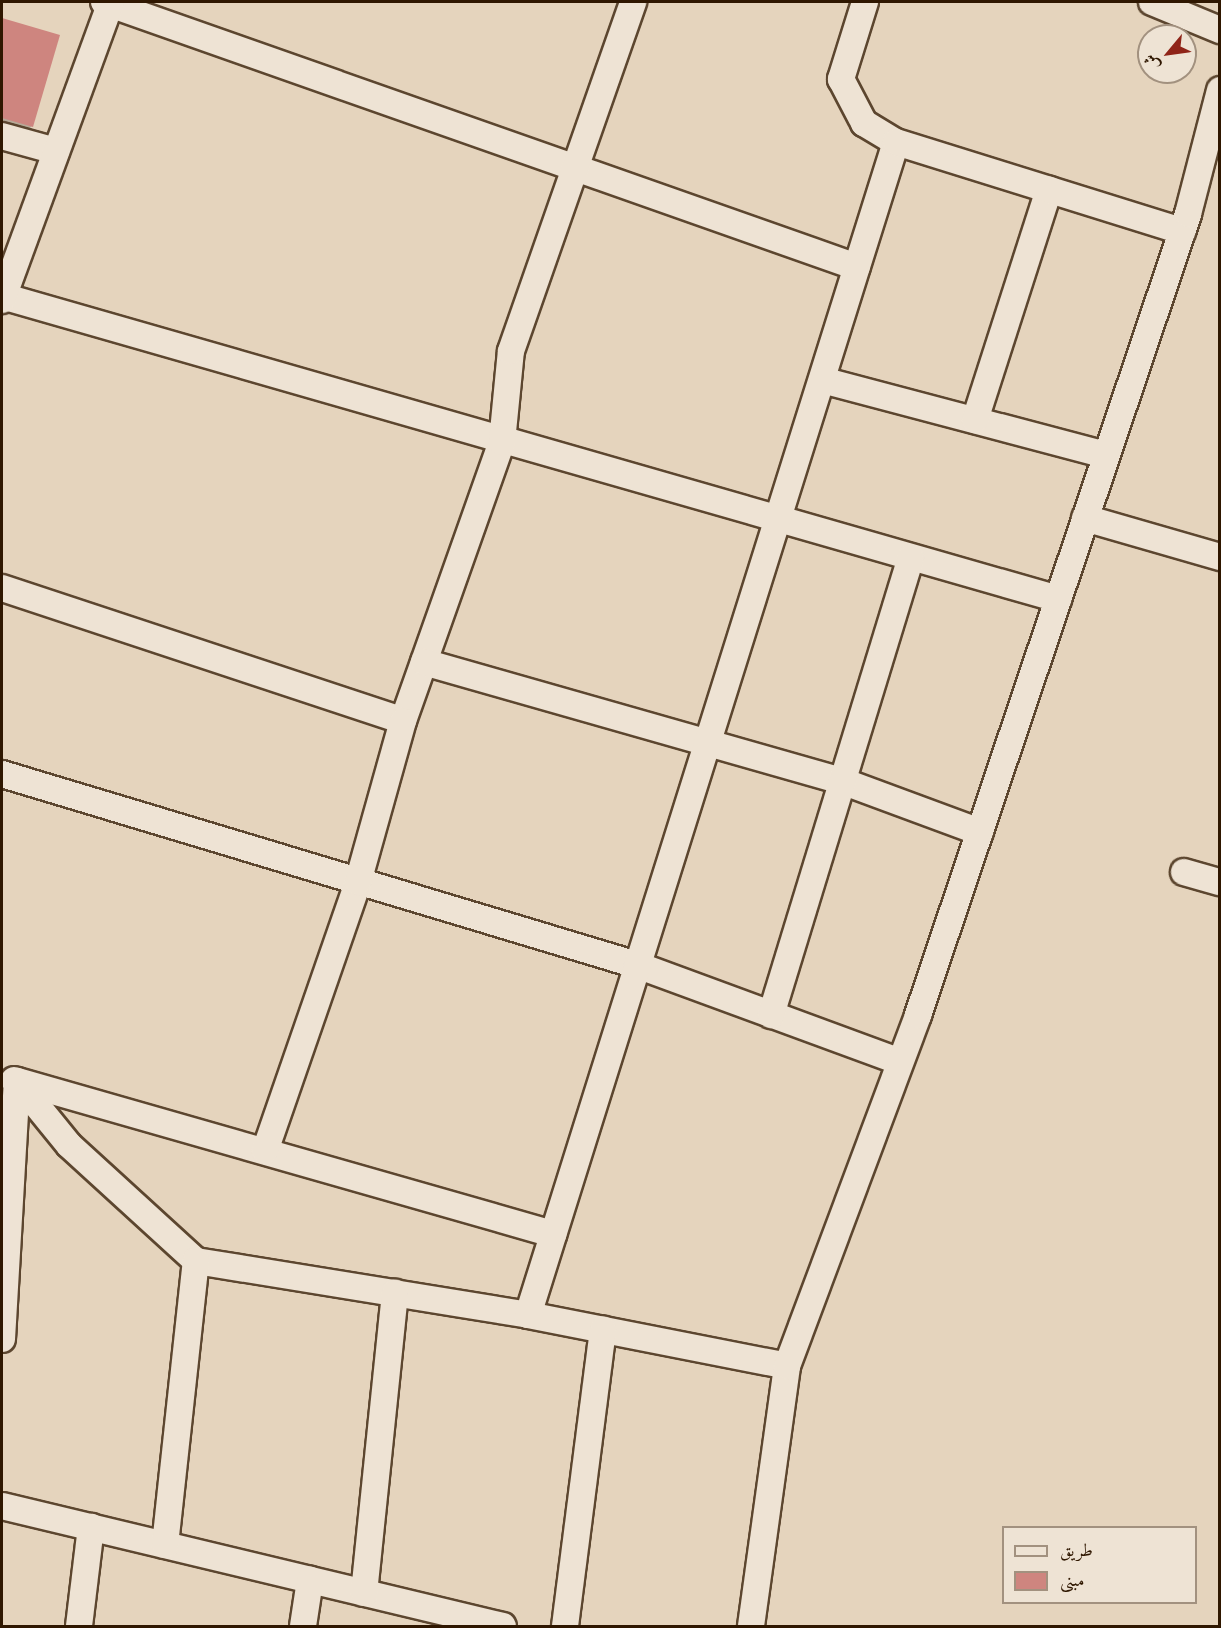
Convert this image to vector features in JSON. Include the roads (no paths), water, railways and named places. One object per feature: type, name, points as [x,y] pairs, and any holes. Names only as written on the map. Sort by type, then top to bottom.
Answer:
[{"type":"street","points":[[857,267],[109,2],[2,297],[777,522],[1058,599]]},
{"type":"street","points":[[266,1151],[358,882],[403,721],[501,442],[511,351],[579,169],[633,2]]},
{"type":"street","points":[[865,2],[842,79],[864,123],[897,142],[1182,231]]},
{"type":"street","points":[[1152,2],[1220,30]]},
{"type":"street","points":[[751,1626],[787,1366],[900,1062],[980,832],[1182,231],[1220,90]]},
{"type":"street","points":[[2,136],[56,151]]},
{"type":"street","points":[[528,1315],[897,142]]},
{"type":"street","points":[[975,420],[1049,190]]},
{"type":"street","points":[[822,380],[1106,455]]},
{"type":"street","points":[[1085,518],[1220,557]]},
{"type":"street","points":[[771,1015],[910,558]]},
{"type":"street","points":[[2,588],[403,721]]},
{"type":"street","points":[[423,662],[842,781],[980,832]]},
{"type":"street","points":[[2,774],[637,965],[900,1062]]},
{"type":"street","points":[[1184,872],[1220,882]]},
{"type":"street","points":[[9,1078],[554,1234]]},
{"type":"street","points":[[9,1078],[69,1145],[196,1261],[528,1315],[787,1366]]},
{"type":"street","points":[[2,1340],[9,1078]]},
{"type":"street","points":[[165,1545],[196,1261]]},
{"type":"street","points":[[364,1593],[395,1293]]},
{"type":"street","points":[[565,1626],[603,1329]]},
{"type":"street","points":[[2,1506],[502,1626]]},
{"type":"street","points":[[79,1626],[91,1527]]},
{"type":"street","points":[[303,1626],[310,1580]]}]
